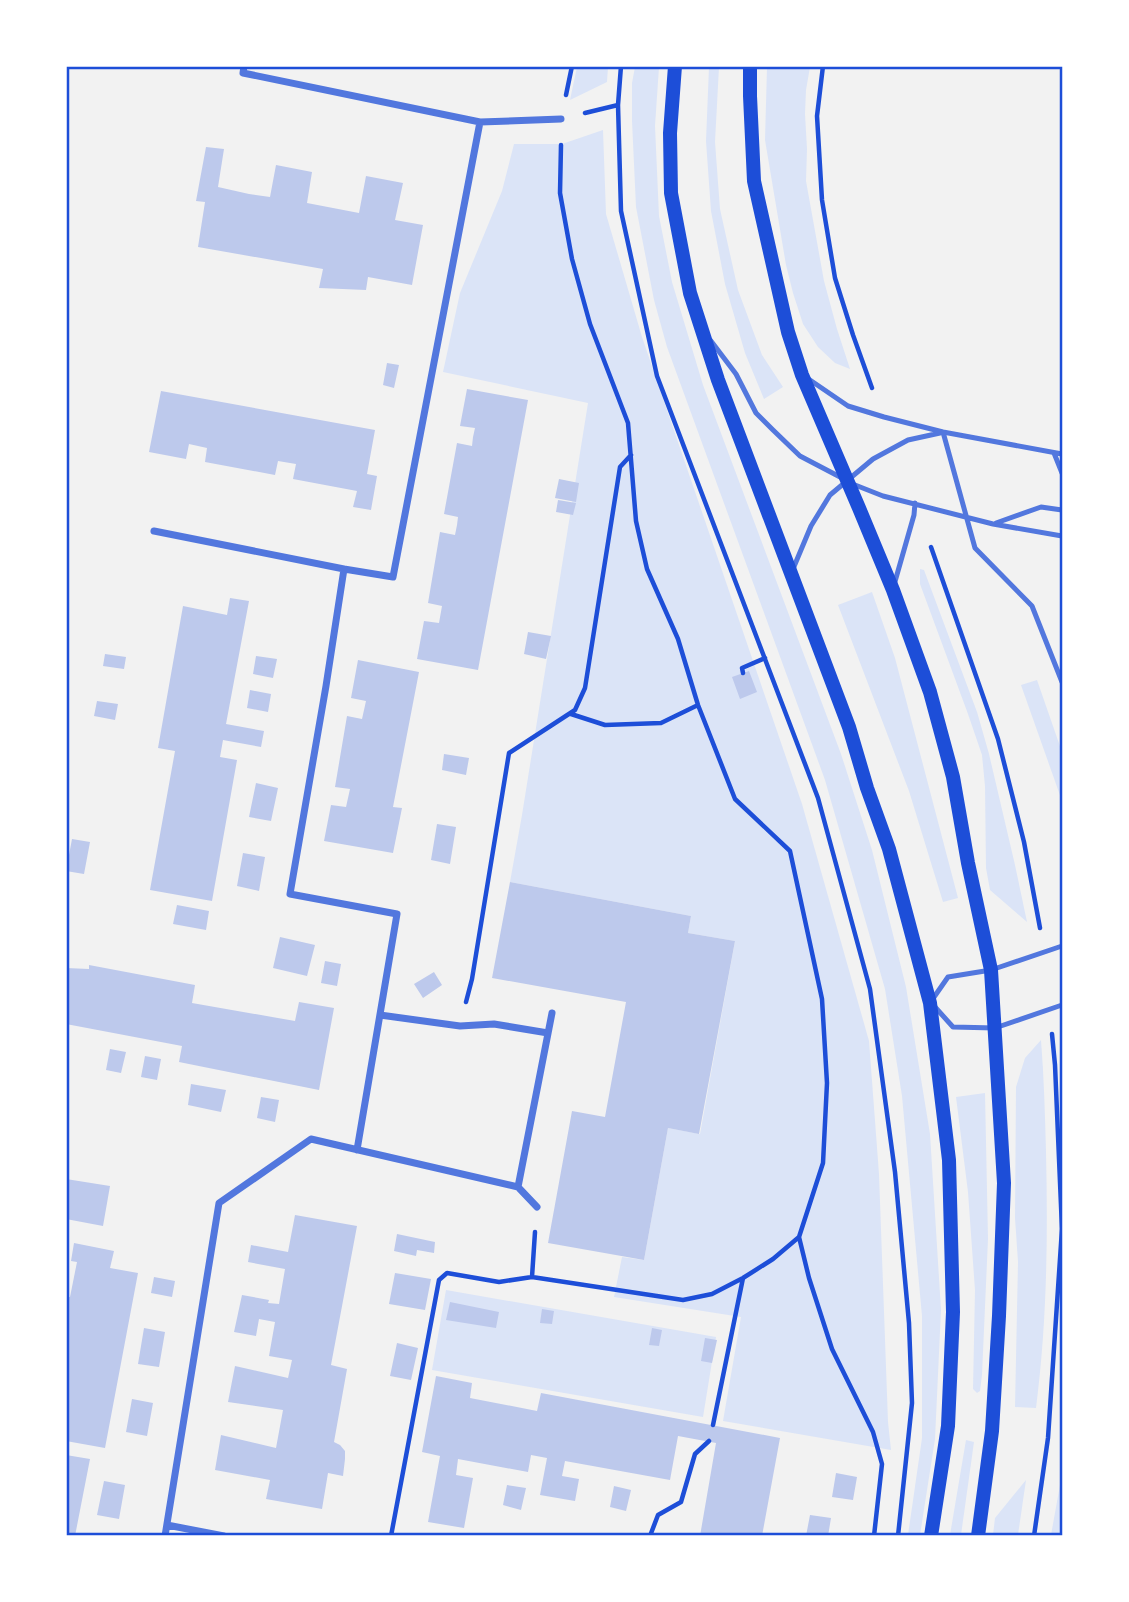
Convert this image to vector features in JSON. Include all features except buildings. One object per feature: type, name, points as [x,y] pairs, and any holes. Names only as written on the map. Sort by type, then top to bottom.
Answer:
[{"type":"main road","points":[[675,66],[670,133],[671,193],[690,293],[718,380],[849,727],[867,789],[889,849],[930,1003],[949,1160],[953,1312],[948,1426],[931,1535]]},
{"type":"main road","points":[[750,66],[754,181],[788,332],[802,375],[859,508],[930,692],[953,776],[991,970],[1004,1183],[992,1431],[978,1535]]},
{"type":"street","points":[[244,66],[243,73],[480,122],[561,119]]},
{"type":"street","points":[[154,531],[393,577],[480,122]]},
{"type":"street","points":[[344,569],[290,894],[397,914],[357,1150]]},
{"type":"street","points":[[518,1187],[552,1013]]},
{"type":"street","points":[[380,1015],[460,1026],[494,1024],[548,1033]]},
{"type":"street","points":[[165,1535],[219,1203],[311,1139],[518,1187],[537,1207]]},
{"type":"street","points":[[167,1525],[224,1535]]},
{"type":"lane","points":[[701,328],[736,374],[757,413],[800,456],[846,481],[883,496],[993,524],[1062,536]]},
{"type":"lane","points":[[802,375],[848,406],[884,417],[943,432],[1062,454]]},
{"type":"lane","points":[[791,574],[811,526],[830,495],[873,458],[908,440],[943,432]]},
{"type":"lane","points":[[943,432],[975,548],[1032,606],[1062,682]]},
{"type":"lane","points":[[1054,453],[1062,473]]},
{"type":"lane","points":[[892,590],[914,515],[915,503]]},
{"type":"lane","points":[[993,524],[1041,507],[1062,510]]},
{"type":"lane","points":[[1062,946],[991,970],[948,977],[930,1003],[953,1027],[995,1028],[1062,1005]]},
{"type":"path","points":[[572,66],[561,119],[560,193],[572,259],[590,324],[628,423],[636,522],[647,569],[678,639],[698,705],[735,799],[790,851],[822,999],[827,1083],[823,1163],[799,1237],[832,1349],[873,1432],[881,1464],[874,1535]]},
{"type":"path","points":[[621,66],[618,104],[621,211],[657,376],[818,798],[870,989],[895,1172],[909,1323],[912,1404],[898,1535]]},
{"type":"path","points":[[823,66],[817,116],[822,200],[835,278],[864,364]]},
{"type":"path","points":[[561,119],[618,104]]},
{"type":"path","points":[[460,1026],[472,979],[509,753],[575,710],[585,688],[620,467],[631,455]]},
{"type":"path","points":[[943,580],[998,739],[1024,842],[1039,924]]},
{"type":"path","points":[[743,673],[742,668],[765,658]]},
{"type":"path","points":[[570,713],[605,726],[661,723],[698,705]]},
{"type":"path","points":[[1034,1535],[1051,1406],[1062,1229],[1052,1032]]},
{"type":"path","points":[[532,1277],[537,1207]]},
{"type":"path","points":[[391,1535],[439,1280],[447,1273],[499,1282],[532,1277],[683,1300],[712,1294],[743,1278],[773,1259],[799,1237]]},
{"type":"path","points":[[713,1425],[743,1278]]},
{"type":"path","points":[[650,1535],[658,1515],[681,1502],[695,1454],[709,1441]]},
{"type":"shaded area","points":[[577,67],[608,67],[607,82],[570,100]]},
{"type":"shaded area","points":[[635,67],[659,67],[655,126],[659,216],[672,282],[703,385],[841,754],[872,850],[906,987],[930,1134],[941,1310],[935,1439],[920,1535],[908,1535],[922,1438],[922,1316],[902,1096],[885,989],[825,780],[667,347],[654,300],[636,207],[632,121],[632,83]]},
{"type":"shaded area","points":[[709,67],[719,67],[715,142],[720,209],[738,290],[762,355],[783,387],[764,399],[745,353],[725,284],[711,211],[706,141]]},
{"type":"shaded area","points":[[767,67],[810,67],[805,114],[806,181],[824,281],[850,369],[835,363],[818,347],[803,324],[793,293],[765,140]]},
{"type":"shaded area","points":[[603,130],[606,214],[642,337],[802,804],[869,1041],[879,1174],[891,1450],[723,1421],[741,1317],[614,1297],[622,1257],[644,1260],[668,1128],[700,1134],[735,941],[688,933],[691,916],[510,882],[588,403],[443,372],[460,293],[502,191],[514,144],[562,144]]},
{"type":"shaded area","points":[[920,569],[924,570],[977,712],[1027,922],[990,890],[986,868],[982,755],[920,584]]},
{"type":"shaded area","points":[[872,592],[895,658],[958,898],[943,902],[909,791],[838,605]]},
{"type":"shaded area","points":[[1037,680],[1062,752],[1062,801],[1021,685]]},
{"type":"shaded area","points":[[1041,1040],[1047,1248],[1045,1312],[1036,1408],[1015,1407],[1018,1262],[1015,1218],[1016,1087],[1025,1058]]},
{"type":"shaded area","points":[[985,1093],[988,1239],[982,1375],[980,1391],[977,1393],[973,1389],[975,1290],[968,1192],[956,1097]]},
{"type":"shaded area","points":[[446,1290],[716,1337],[703,1417],[432,1370]]},
{"type":"shaded area","points":[[966,1440],[974,1442],[961,1535],[950,1535]]},
{"type":"shaded area","points":[[1062,1474],[1062,1535],[1051,1535]]},
{"type":"shaded area","points":[[1026,1480],[1018,1535],[993,1535],[995,1518]]}]
